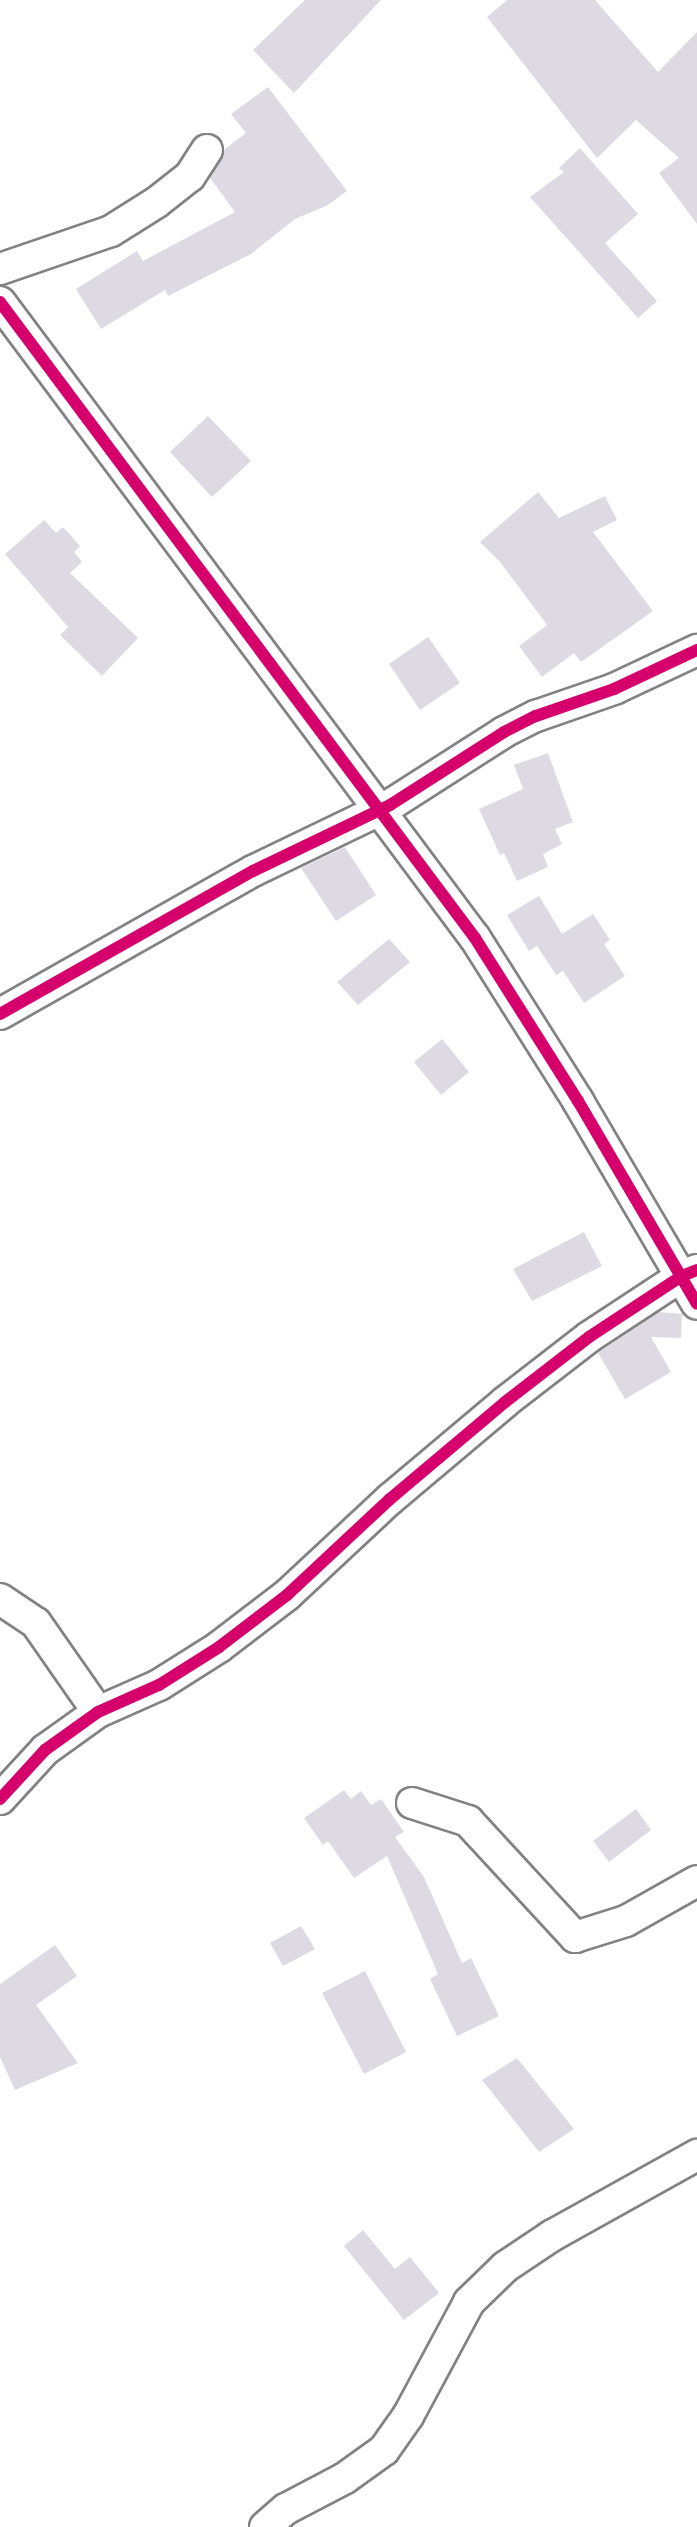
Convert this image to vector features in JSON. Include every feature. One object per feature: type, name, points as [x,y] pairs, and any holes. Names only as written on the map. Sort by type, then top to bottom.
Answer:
[{"type":"street","points":[[0,269],[111,231],[157,202],[190,176],[207,150]]},
{"type":"street","points":[[0,302],[475,938],[689,1273],[697,1304]]},
{"type":"street","points":[[0,1014],[253,871],[401,799],[472,751],[536,716],[614,689],[697,650]]},
{"type":"street","points":[[0,1799],[45,1750],[98,1712],[159,1685],[219,1647],[287,1595],[390,1499],[505,1402],[589,1337],[689,1273]]},
{"type":"street","points":[[0,1599],[36,1623],[98,1712]]},
{"type":"street","points":[[412,1803],[468,1821],[575,1937],[626,1921],[697,1881]]},
{"type":"street","points":[[265,2527],[286,2509],[345,2478],[384,2450],[408,2416],[469,2302],[505,2267],[553,2235],[697,2155]]},
{"type":"building","points":[[305,0],[381,0],[294,93],[253,50]]},
{"type":"building","points":[[507,0],[595,0],[658,72],[697,32],[697,224],[659,173],[679,158],[636,120],[597,158],[487,17]]},
{"type":"building","points":[[268,87],[347,191],[328,205],[295,219],[251,254],[168,296],[165,290],[101,329],[76,289],[137,251],[143,261],[235,212],[210,178],[225,149],[246,133],[231,114]]},
{"type":"building","points":[[580,148],[638,214],[605,243],[657,301],[638,318],[530,197],[564,172],[559,168]]},
{"type":"building","points":[[208,416],[251,461],[212,497],[170,452]]},
{"type":"building","points":[[538,492],[559,518],[605,496],[617,520],[593,532],[653,611],[581,662],[574,653],[542,677],[519,646],[547,625],[501,563],[480,542]]},
{"type":"building","points":[[44,520],[56,533],[63,527],[80,546],[74,552],[82,562],[70,573],[138,638],[102,676],[60,635],[68,627],[5,554]]},
{"type":"building","points":[[428,637],[460,683],[420,710],[389,664]]},
{"type":"building","points":[[548,753],[573,822],[555,829],[562,844],[543,854],[548,867],[517,881],[504,853],[500,855],[479,809],[523,789],[514,765]]},
{"type":"building","points":[[345,847],[376,895],[336,921],[301,868]]},
{"type":"building","points":[[539,896],[562,934],[593,914],[610,940],[604,944],[625,976],[584,1003],[563,971],[556,975],[537,946],[529,951],[507,915]]},
{"type":"building","points":[[389,939],[410,962],[358,1005],[337,982]]},
{"type":"building","points":[[442,1039],[469,1072],[441,1095],[414,1062]]},
{"type":"building","points":[[584,1232],[602,1266],[532,1301],[513,1269]]},
{"type":"building","points":[[659,1312],[682,1314],[681,1338],[651,1337],[671,1372],[625,1399],[598,1353]]},
{"type":"building","points":[[344,1790],[351,1799],[361,1791],[371,1805],[381,1799],[404,1832],[395,1837],[424,1877],[462,1963],[471,1958],[499,2016],[457,2036],[430,1979],[438,1974],[387,1856],[354,1878],[328,1841],[323,1845],[304,1818]]},
{"type":"building","points":[[636,1809],[651,1830],[609,1862],[593,1841]]},
{"type":"building","points":[[301,1926],[315,1949],[283,1966],[270,1943]]},
{"type":"building","points":[[55,1945],[77,1976],[36,2005],[78,2063],[15,2090],[0,2057],[0,1984]]},
{"type":"building","points":[[365,1971],[406,2052],[364,2074],[322,1993]]},
{"type":"building","points":[[517,2058],[574,2129],[539,2152],[482,2080]]},
{"type":"building","points":[[363,2230],[395,2269],[410,2257],[439,2293],[404,2320],[344,2246]]},
{"type":"cycle path","points":[[0,302],[475,938],[578,1101],[697,1304]]},
{"type":"cycle path","points":[[0,1014],[253,871],[390,805],[504,732],[536,716],[614,689],[697,650]]},
{"type":"cycle path","points":[[0,1799],[45,1750],[98,1712],[159,1685],[219,1647],[287,1595],[390,1499],[505,1402],[589,1337],[682,1276],[697,1270]]}]
